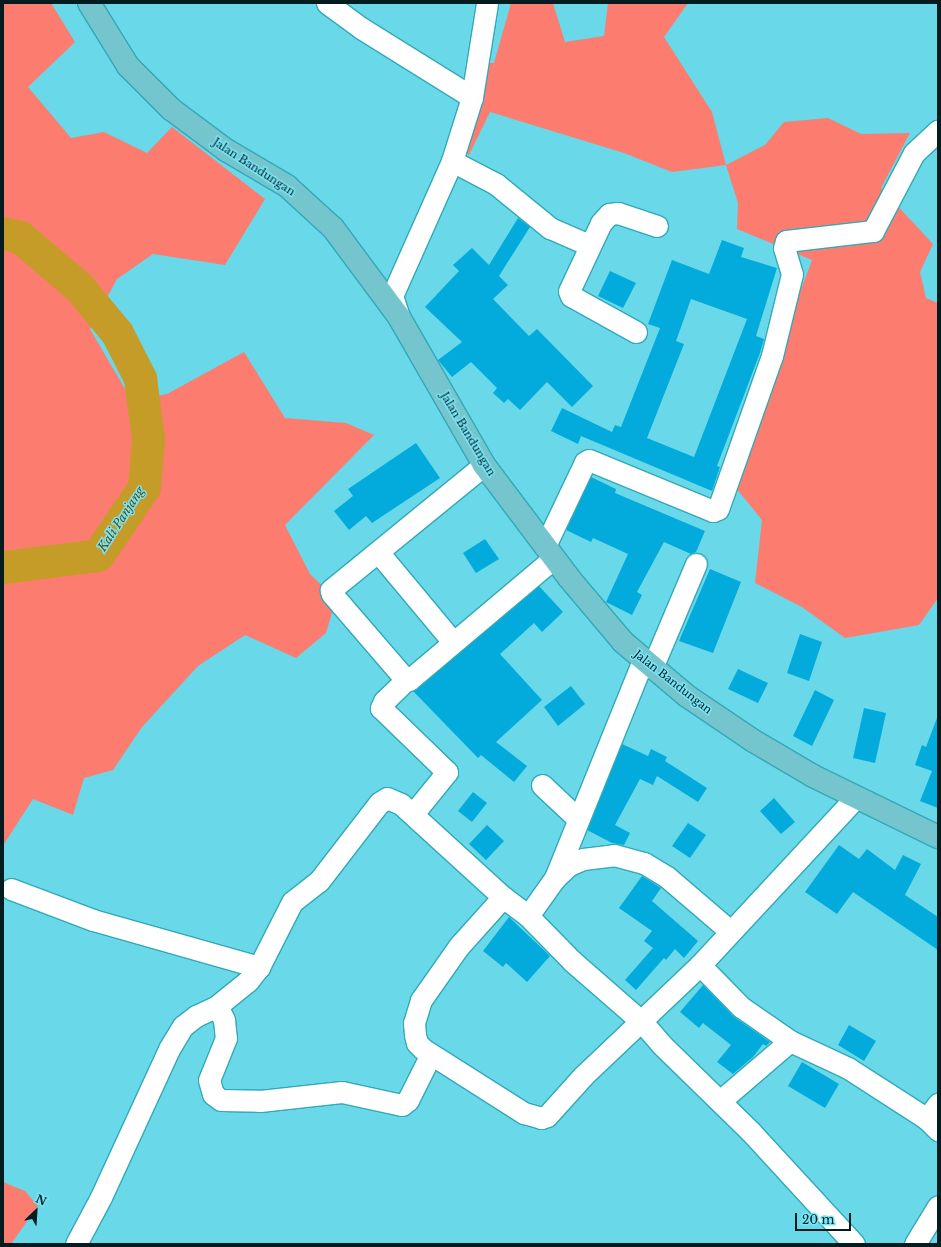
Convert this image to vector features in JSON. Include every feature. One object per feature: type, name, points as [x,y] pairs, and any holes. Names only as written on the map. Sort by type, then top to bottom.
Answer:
[{"type":"main road","name":"Jalan Bandungan","points":[[89,3],[133,71],[183,119],[226,150],[287,186],[318,212],[399,317],[484,465],[549,552],[623,642],[687,696],[752,740],[855,798],[938,837]]},
{"type":"street","points":[[327,3],[361,28],[472,97]]},
{"type":"street","points":[[399,317],[392,296],[452,160],[472,97],[487,3]]},
{"type":"street","points":[[413,814],[447,772],[381,708],[384,701],[406,680],[409,680],[453,642],[549,552],[585,462],[589,460],[713,511],[718,509],[772,356],[789,289],[792,270],[784,248],[786,241],[874,231],[914,153],[938,131]]},
{"type":"street","points":[[452,160],[496,184],[550,228],[589,245]]},
{"type":"street","points":[[636,332],[569,294],[589,245],[600,223],[609,214],[618,213],[657,226]]},
{"type":"street","points":[[406,680],[331,592],[484,465]]},
{"type":"street","points":[[378,552],[453,642]]},
{"type":"street","points":[[555,878],[577,818],[696,564]]},
{"type":"street","points":[[542,785],[577,818]]},
{"type":"street","points":[[76,1244],[101,1197],[176,1037],[190,1019],[217,1006],[248,981],[259,967],[289,906],[301,893],[319,881],[378,803],[384,798],[392,798],[413,814],[503,897],[528,916],[572,961],[642,1022],[662,1045],[720,1101],[846,1242]]},
{"type":"street","points":[[503,897],[459,946],[421,1000],[414,1023],[415,1035],[417,1043],[431,1054],[524,1113],[541,1118],[550,1113],[583,1076],[642,1022],[700,965],[855,798]]},
{"type":"street","points":[[528,916],[555,878],[569,865],[583,859],[614,855],[629,857],[644,863],[667,877],[730,931]]},
{"type":"street","points":[[11,889],[79,916],[259,967]]},
{"type":"street","points":[[700,965],[741,1008],[790,1041],[848,1068],[934,1118]]},
{"type":"street","points":[[217,1006],[224,1020],[226,1038],[209,1080],[213,1094],[221,1100],[260,1101],[342,1092],[402,1105],[408,1100],[431,1054]]},
{"type":"street","points":[[720,1101],[790,1041]]},
{"type":"street","points":[[915,1244],[938,1206]]},
{"type":"shaded area","points":[[3,3],[51,3],[75,42],[28,87],[71,138],[104,132],[147,153],[172,127],[265,199],[225,265],[153,254],[117,279],[90,329],[132,401],[167,394],[244,352],[285,418],[346,423],[374,435],[285,525],[310,574],[336,599],[326,633],[296,658],[245,635],[198,666],[142,727],[113,770],[84,778],[73,815],[33,799],[4,844]]},
{"type":"shaded area","points":[[511,3],[553,3],[565,42],[604,36],[608,3],[688,3],[664,37],[712,112],[726,165],[672,172],[624,153],[490,112],[469,155],[448,146],[469,63],[494,63]]},
{"type":"shaded area","points":[[828,118],[861,134],[910,133],[881,188],[933,244],[920,272],[926,298],[938,303],[938,598],[919,625],[845,638],[802,607],[755,583],[762,520],[736,488],[773,366],[812,260],[737,229],[738,203],[726,165],[765,145],[784,122]]},
{"type":"shaded area","points":[[3,1182],[25,1191],[38,1206],[11,1244],[3,1244]]},
{"type":"building","points":[[518,218],[530,227],[499,276],[508,285],[493,299],[529,336],[537,329],[593,386],[572,407],[547,382],[520,410],[508,399],[504,403],[493,393],[497,388],[471,362],[452,377],[438,360],[462,342],[425,307],[459,271],[453,265],[472,248],[489,265]]},
{"type":"building","points":[[722,240],[744,248],[741,257],[777,268],[756,336],[764,339],[760,353],[717,466],[720,467],[712,491],[581,436],[578,444],[551,431],[562,408],[612,432],[615,425],[621,427],[660,328],[648,324],[672,260],[709,274]],"holes":[[[691,299],[747,319],[694,457],[647,438],[684,344],[676,341]]]},
{"type":"building","points":[[610,271],[636,283],[623,308],[598,296]]},
{"type":"building","points":[[416,443],[440,478],[372,523],[366,516],[349,530],[334,511],[353,496],[348,489]]},
{"type":"building","points":[[591,477],[616,489],[615,493],[705,531],[696,552],[691,554],[664,542],[637,592],[642,595],[632,615],[606,602],[628,554],[593,538],[591,542],[566,530]]},
{"type":"building","points":[[485,539],[499,559],[476,573],[463,553]]},
{"type":"building","points":[[710,569],[741,582],[713,653],[679,641]]},
{"type":"building","points":[[539,586],[563,612],[542,632],[534,623],[500,654],[542,700],[496,742],[527,766],[514,782],[481,755],[478,758],[413,691]]},
{"type":"building","points":[[800,634],[822,642],[809,681],[787,673]]},
{"type":"building","points":[[738,669],[768,683],[758,703],[728,689]]},
{"type":"building","points":[[571,686],[585,704],[558,726],[544,707]]},
{"type":"building","points":[[815,690],[834,700],[812,746],[793,736]]},
{"type":"building","points":[[864,708],[886,713],[875,763],[853,758]]},
{"type":"building","points":[[937,718],[938,808],[920,801],[932,771],[915,765],[922,745],[926,747]]},
{"type":"building","points":[[622,744],[648,756],[651,749],[667,757],[665,761],[707,788],[698,802],[657,776],[653,785],[640,779],[615,825],[630,833],[624,845],[612,843],[587,830]]},
{"type":"building","points":[[473,792],[487,803],[472,822],[458,811]]},
{"type":"building","points":[[774,798],[795,822],[781,834],[760,811]]},
{"type":"building","points":[[688,823],[706,835],[690,858],[672,846]]},
{"type":"building","points":[[487,825],[504,841],[486,860],[469,844]]},
{"type":"building","points":[[839,845],[859,859],[867,849],[895,870],[903,855],[921,864],[905,895],[938,917],[938,950],[853,892],[837,914],[805,892]]},
{"type":"building","points":[[642,876],[661,888],[652,901],[698,941],[684,958],[675,949],[666,960],[664,958],[636,990],[625,980],[653,948],[644,941],[652,931],[619,908]]},
{"type":"building","points":[[509,917],[550,956],[527,982],[506,963],[503,967],[483,951]]},
{"type":"building","points":[[703,985],[734,1017],[770,1042],[766,1046],[763,1044],[753,1057],[733,1074],[717,1062],[731,1045],[703,1023],[699,1028],[680,1012]]},
{"type":"building","points":[[849,1025],[876,1041],[864,1061],[838,1045]]},
{"type":"building","points":[[802,1062],[839,1084],[825,1108],[788,1086]]},
{"type":"waterway","name":"Kali Panjang","points":[[3,233],[20,237],[78,286],[117,333],[140,378],[148,439],[144,487],[98,555],[3,567]]}]
